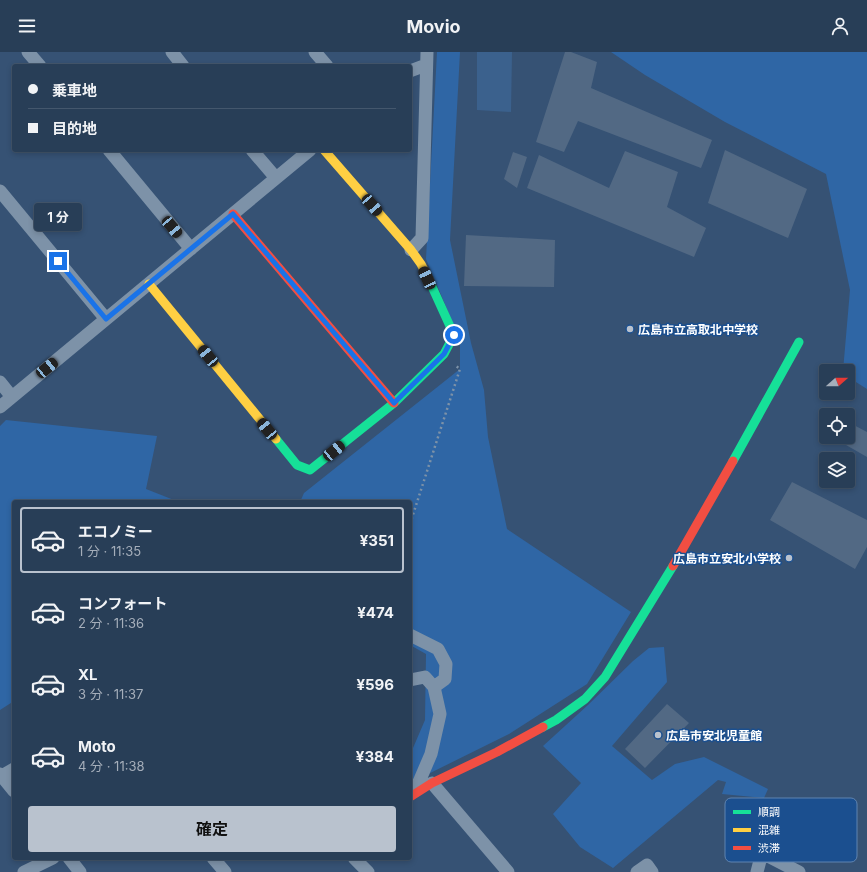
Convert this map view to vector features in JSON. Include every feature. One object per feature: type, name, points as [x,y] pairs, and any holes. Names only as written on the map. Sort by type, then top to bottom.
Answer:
[{"type":"street","points":[[28,52],[38,64]]},
{"type":"street","points":[[172,52],[181,64]]},
{"type":"street","points":[[315,52],[325,64]]},
{"type":"street","points":[[411,250],[422,238],[426,52]]},
{"type":"street","points":[[412,70],[426,65]]},
{"type":"street","points":[[111,152],[191,249]]},
{"type":"street","points":[[254,152],[276,178]]},
{"type":"street","points":[[0,407],[308,152]]},
{"type":"street","points":[[149,284],[297,465],[310,470],[394,403],[444,354],[454,335],[420,264],[411,250],[326,152]]},
{"type":"street","points":[[0,191],[106,319]]},
{"type":"street","points":[[233,214],[394,403]]},
{"type":"street","points":[[412,796],[432,783],[497,752],[556,720],[585,698],[605,677],[690,540],[799,342]]},
{"type":"street","points":[[0,382],[12,397]]},
{"type":"street","points":[[412,636],[438,649],[446,664],[446,679],[434,687]]},
{"type":"street","points":[[412,680],[425,677],[434,687],[440,714],[433,747],[419,782],[412,790]]},
{"type":"street","points":[[0,778],[12,770]]},
{"type":"street","points":[[0,774],[12,789]]},
{"type":"street","points":[[432,783],[508,872]]},
{"type":"street","points":[[24,872],[49,860]]},
{"type":"street","points":[[71,860],[80,872]]},
{"type":"street","points":[[215,860],[226,872]]},
{"type":"street","points":[[356,860],[368,872]]},
{"type":"street","points":[[757,872],[760,862]]},
{"type":"street","points":[[780,862],[799,872]]},
{"type":"street","points":[[638,872],[646,865],[652,872]]},
{"type":"path","points":[[412,518],[460,369],[444,354]]},
{"type":"shaded area","points":[[437,52],[460,52],[450,240],[471,343],[484,390],[488,437],[507,529],[631,612],[587,684],[509,734],[412,782],[412,750],[425,720],[426,654],[412,646],[412,500],[301,500],[304,493],[460,369],[460,340],[426,259]]},
{"type":"shaded area","points":[[477,52],[512,52],[511,112],[477,110]]},
{"type":"shaded area","points":[[611,52],[867,52],[867,389],[855,381],[855,364],[844,364],[850,290],[826,174],[725,122],[645,75]]},
{"type":"shaded area","points":[[6,420],[157,436],[146,489],[174,500],[12,500],[12,702],[0,710],[0,426]]},
{"type":"shaded area","points":[[664,647],[667,682],[612,746],[652,780],[675,764],[704,757],[768,789],[764,798],[722,794],[726,782],[718,780],[613,868],[580,847],[553,814],[581,783],[543,746],[633,661],[649,648]]},
{"type":"building","points":[[565,52],[571,52],[597,62],[591,88],[712,140],[701,168],[578,121],[564,152],[536,142]]},
{"type":"building","points":[[725,150],[807,189],[788,238],[708,203]]},
{"type":"building","points":[[625,151],[678,172],[667,207],[706,228],[694,257],[527,188],[539,155],[609,188]]},
{"type":"building","points":[[513,152],[527,157],[517,188],[504,179]]},
{"type":"building","points":[[466,235],[555,240],[554,287],[464,286]]},
{"type":"building","points":[[855,426],[867,432],[867,457],[844,444],[855,444]]},
{"type":"building","points":[[792,482],[867,520],[867,547],[855,569],[770,520]]},
{"type":"building","points":[[667,704],[689,723],[645,768],[625,749]]},
{"type":"traffic: fast","points":[[276,439],[297,465],[310,470],[394,403],[444,354],[454,335],[429,280]]},
{"type":"traffic: fast","points":[[733,461],[799,342]]},
{"type":"traffic: fast","points":[[543,727],[556,720],[585,699],[605,677],[673,566]]},
{"type":"traffic: slow","points":[[326,152],[411,250],[421,264],[429,280]]},
{"type":"traffic: slow","points":[[149,284],[276,439]]},
{"type":"traffic: jam","points":[[233,214],[394,403]]},
{"type":"traffic: jam","points":[[673,566],[733,461]]},
{"type":"traffic: jam","points":[[412,796],[432,783],[497,752],[543,727]]},
{"type":"place","name":"広島市立高取北中学校","points":[[630,329]]},
{"type":"place","name":"広島市立安北小学校","points":[[789,558]]},
{"type":"place","name":"広島市安北児童館","points":[[658,735]]},
{"type":"route","points":[[58,261],[106,319],[233,214],[394,403],[444,354],[454,335]]}]
